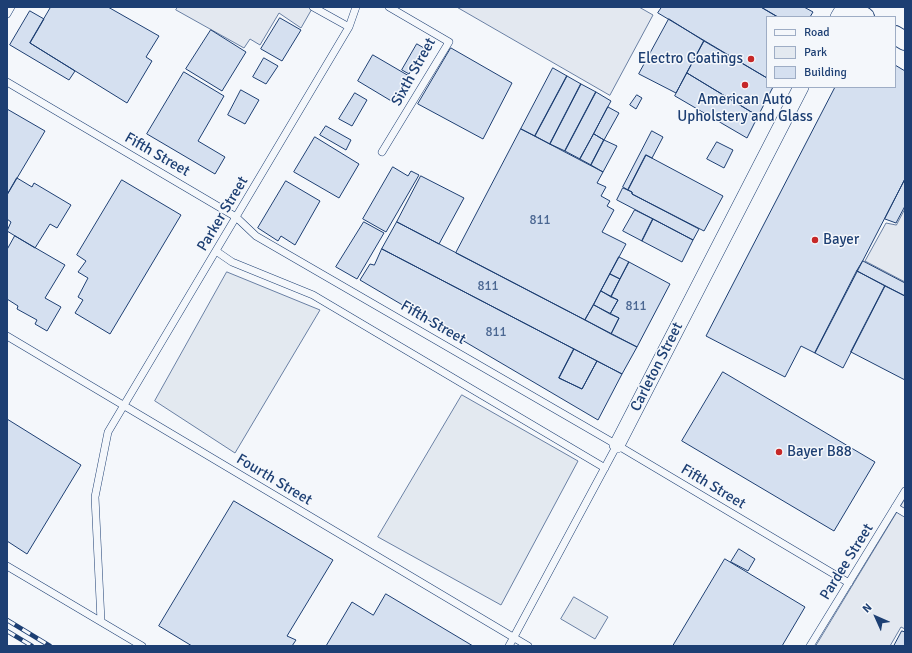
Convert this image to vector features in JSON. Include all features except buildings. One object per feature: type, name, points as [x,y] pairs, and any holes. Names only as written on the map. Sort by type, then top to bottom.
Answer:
[{"type":"street","points":[[839,16],[844,7]]},
{"type":"street","points":[[849,7],[863,16]]},
{"type":"street","points":[[896,36],[905,41]]},
{"type":"street","name":"Carleton Street","points":[[617,445],[800,88]]},
{"type":"lane","points":[[7,14],[11,7]]},
{"type":"lane","points":[[313,7],[349,27]]},
{"type":"lane","name":"Parker Street","points":[[101,621],[95,497],[108,432],[349,27],[356,7]]},
{"type":"lane","name":"Sixth Street","points":[[382,152],[449,42],[389,7]]},
{"type":"lane","name":"Fifth Street","points":[[7,82],[236,217],[256,236],[617,445],[849,583]]},
{"type":"lane","points":[[216,251],[232,262],[313,295],[604,468]]},
{"type":"lane","name":"Fourth Street","points":[[7,336],[528,646]]},
{"type":"lane","name":"Carleton Street","points":[[509,646],[617,445]]},
{"type":"lane","name":"Pardee Street","points":[[810,646],[905,491]]},
{"type":"lane","points":[[895,507],[905,513]]},
{"type":"lane","points":[[7,566],[142,646]]},
{"type":"green space","points":[[227,272],[320,310],[235,453],[155,401]]},
{"type":"green space","points":[[462,395],[578,461],[501,605],[378,537]]},
{"type":"green space","points":[[574,597],[608,617],[595,639],[561,619]]},
{"type":"shaded area","points":[[178,7],[313,7],[301,28],[279,13],[260,45],[250,39],[244,48],[176,10]]},
{"type":"shaded area","points":[[457,7],[639,7],[653,15],[610,95]]},
{"type":"shaded area","points":[[905,209],[905,282],[865,261],[886,223],[896,225]]},
{"type":"shaded area","points":[[905,499],[905,629],[901,627],[890,646],[816,646]]},
{"type":"railway","points":[[7,620],[50,646]]},
{"type":"railway","points":[[7,631],[32,646]]},
{"type":"place","name":"Electro Coatings","points":[[751,59]]},
{"type":"place","name":"American Auto Upholstery and Glass","points":[[745,85]]},
{"type":"place","name":"Bayer","points":[[815,240]]},
{"type":"place","name":"Bayer B88","points":[[779,452]]}]
